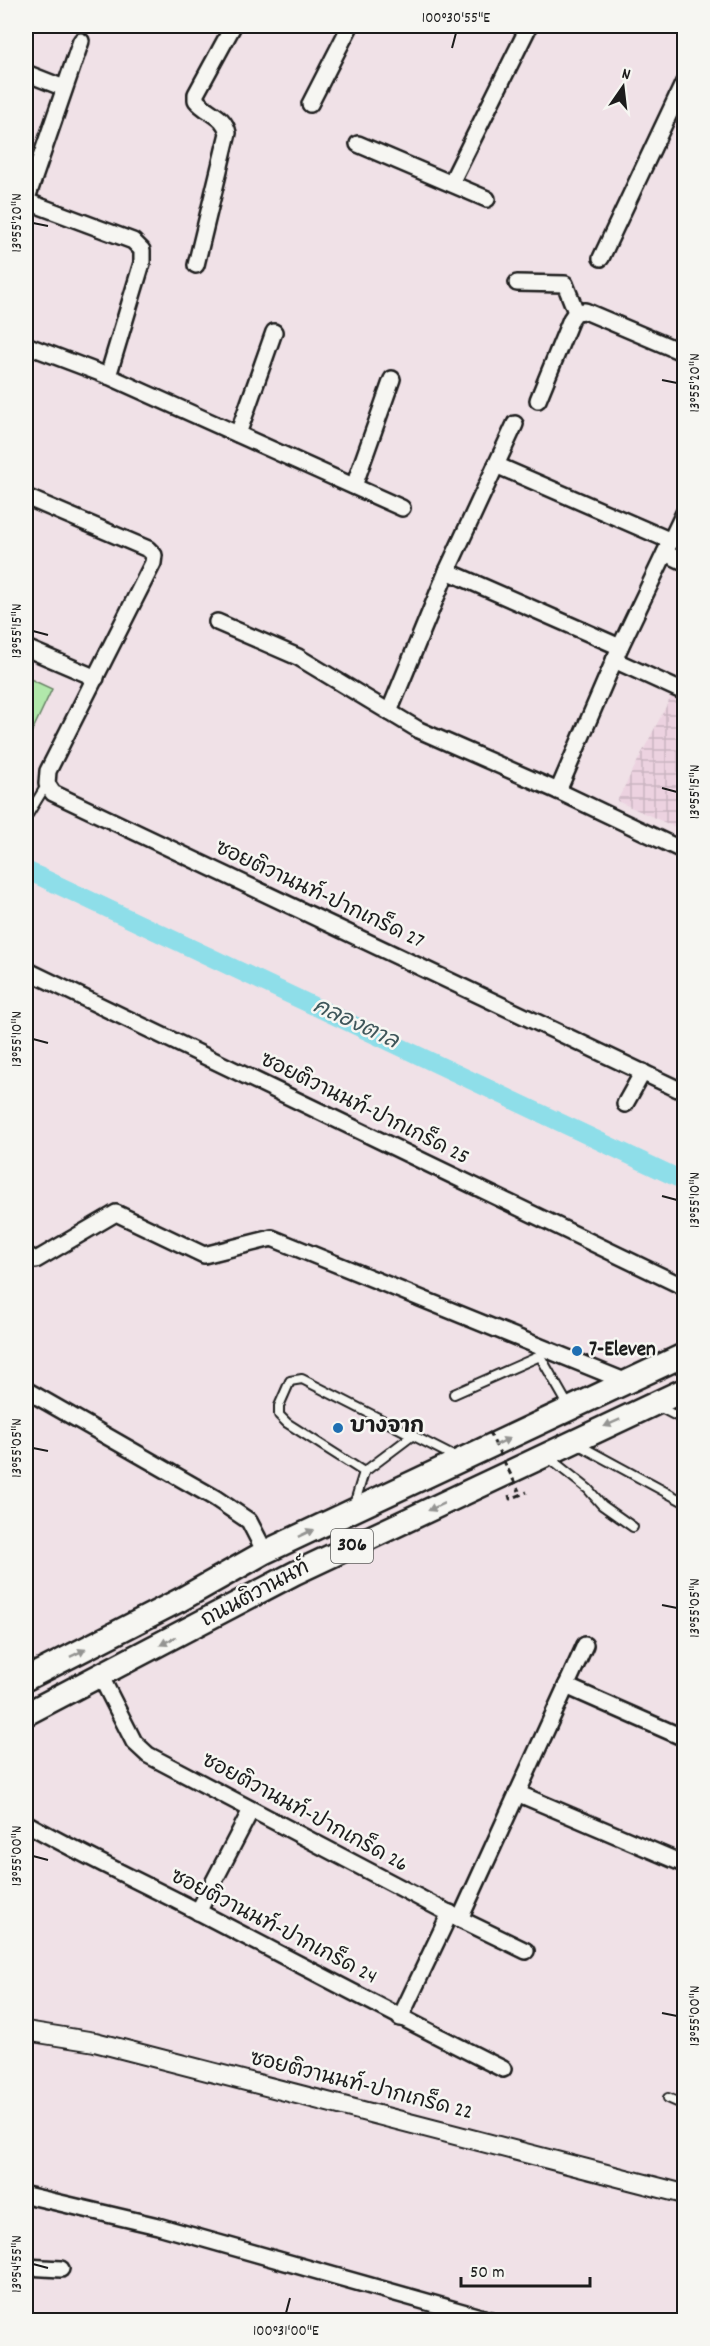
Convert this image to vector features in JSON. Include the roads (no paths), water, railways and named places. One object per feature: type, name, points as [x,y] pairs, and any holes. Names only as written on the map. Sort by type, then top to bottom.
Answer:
[{"type":"main road","name":"ถนนติวานนท์","points":[[26,1679],[180,1600],[266,1552],[684,1355]]},
{"type":"main road","name":"ถนนติวานนท์","points":[[26,1714],[295,1573],[684,1390]]},
{"type":"street","points":[[196,265],[228,133],[226,124],[200,105],[196,100],[196,94],[234,26]]},
{"type":"street","points":[[310,104],[350,26]]},
{"type":"street","points":[[451,183],[529,26]]},
{"type":"street","points":[[81,41],[26,201],[133,241],[142,250],[142,263],[108,376]]},
{"type":"street","points":[[26,73],[64,88]]},
{"type":"street","points":[[601,258],[684,82]]},
{"type":"street","points":[[358,144],[487,199]]},
{"type":"street","points":[[517,283],[565,284],[576,312]]},
{"type":"street","points":[[538,400],[570,319],[576,312],[585,311],[684,353]]},
{"type":"street","points":[[238,434],[274,332]]},
{"type":"street","points":[[26,345],[108,376],[402,508]]},
{"type":"street","points":[[354,486],[392,379]]},
{"type":"street","points":[[389,712],[447,571],[515,424]]},
{"type":"street","points":[[496,465],[668,547],[684,562]]},
{"type":"street","points":[[26,497],[148,549],[153,555],[153,563],[48,771],[47,784]]},
{"type":"street","points":[[558,791],[616,654],[684,513]]},
{"type":"street","points":[[447,571],[616,654],[684,692]]},
{"type":"street","points":[[217,622],[298,657],[419,730],[558,791],[684,851]]},
{"type":"street","points":[[26,648],[96,678]]},
{"type":"street","name":"ซอยติวานนท์-ปากเกร็ด 27","points":[[47,784],[53,793],[684,1092]]},
{"type":"street","name":"ซอยติวานนท์-ปากเกร็ด 25","points":[[26,970],[684,1287]]},
{"type":"street","points":[[625,1104],[643,1072]]},
{"type":"street","points":[[26,1255],[36,1260],[116,1213],[204,1255],[272,1238],[627,1383]]},
{"type":"street","points":[[26,1390],[215,1497],[249,1521],[266,1552]]},
{"type":"street","points":[[400,2018],[517,1793],[585,1645]]},
{"type":"street","name":"ซอยติวานนท์-ปากเกร็ด 26","points":[[100,1675],[134,1742],[148,1755],[526,1951]]},
{"type":"street","points":[[566,1686],[684,1738]]},
{"type":"street","points":[[517,1793],[684,1864]]},
{"type":"street","points":[[198,1912],[251,1810]]},
{"type":"street","name":"ซอยติวานนท์-ปากเกร็ด 24","points":[[26,1823],[69,1848],[503,2069]]},
{"type":"street","name":"ซอยติวานนท์-ปากเกร็ด 22","points":[[26,2031],[95,2042],[684,2194]]},
{"type":"street","points":[[26,2195],[158,2226],[442,2314],[491,2320]]},
{"type":"street","points":[[26,2267],[61,2269]]},
{"type":"lane","points":[[26,818],[47,784]]},
{"type":"lane","points":[[454,1394],[540,1356],[571,1409]]},
{"type":"lane","points":[[363,1472],[287,1423],[279,1415],[279,1406],[290,1381],[302,1379],[462,1461]]},
{"type":"lane","points":[[655,1405],[684,1420]]},
{"type":"lane","points":[[352,1512],[363,1472],[413,1435]]},
{"type":"lane","points":[[573,1441],[684,1502]]},
{"type":"lane","points":[[546,1455],[588,1489],[602,1505],[633,1527]]},
{"type":"lane","points":[[668,2098],[684,2105]]},
{"type":"waterway","name":"คลองตาล","points":[[26,870],[684,1181]]},
{"type":"place","name":"7-Eleven","points":[[577,1351]]},
{"type":"place","name":"บางจาก","points":[[338,1428]]}]
